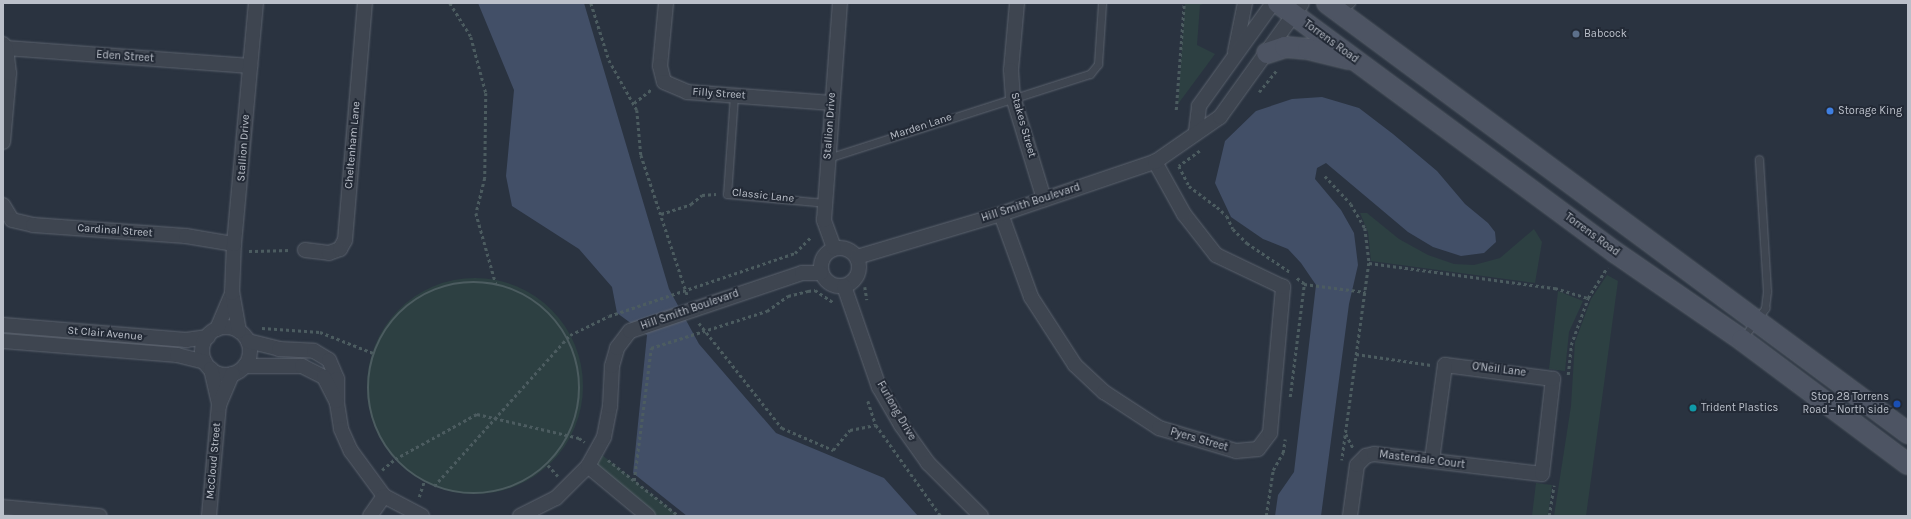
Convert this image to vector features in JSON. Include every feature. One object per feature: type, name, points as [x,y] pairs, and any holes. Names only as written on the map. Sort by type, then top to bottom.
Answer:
[{"type":"main road","name":"Torrens Road","points":[[1278,3],[1298,9],[1358,62],[1616,253],[1742,340],[1908,464]]},
{"type":"main road","points":[[1339,6],[1756,321],[1908,433]]},
{"type":"main road","points":[[1274,59],[1285,47],[1308,49],[1358,62]]},
{"type":"main road","points":[[1873,437],[1884,416]]},
{"type":"street","name":"Stallion Drive","points":[[244,336],[232,293],[234,244],[256,3]]},
{"type":"street","name":"Cheltenham Lane","points":[[305,250],[329,252],[340,249],[345,240],[365,3]]},
{"type":"street","name":"Filly Street","points":[[666,3],[660,66],[664,82],[687,92],[734,94],[832,103]]},
{"type":"street","name":"Stallion Drive","points":[[834,248],[824,220],[840,3]]},
{"type":"street","name":"Stakes Street","points":[[1017,3],[1011,70],[1013,97],[1044,198]]},
{"type":"street","points":[[1234,58],[1245,3]]},
{"type":"street","points":[[1196,131],[1199,106],[1273,3]]},
{"type":"street","name":"Hill Smith Boulevard","points":[[857,257],[1001,214],[1044,198],[1155,162],[1196,131],[1220,117],[1274,59],[1298,9]]},
{"type":"street","name":"Eden Street","points":[[5,46],[250,66]]},
{"type":"street","points":[[3,142],[9,73],[5,46]]},
{"type":"street","name":"Pyers Street","points":[[1001,214],[1031,297],[1075,365],[1104,392],[1159,428],[1236,451],[1258,449],[1270,434],[1283,287],[1216,255],[1184,214],[1155,162]]},
{"type":"street","name":"Cardinal Street","points":[[3,206],[12,220],[33,225],[186,236],[234,244]]},
{"type":"street","points":[[834,248],[847,249],[857,257],[858,275],[844,286],[827,282],[821,273],[821,260],[834,248]]},
{"type":"street","name":"Hill Smith Boulevard","points":[[588,466],[604,437],[610,406],[612,366],[617,348],[630,331],[690,309],[802,273],[821,273]]},
{"type":"street","name":"Furlong Drive","points":[[844,286],[879,387],[901,425],[928,463],[981,516]]},
{"type":"street","name":"Stallion Drive","points":[[212,333],[232,293]]},
{"type":"street","name":"St Clair Avenue","points":[[3,325],[186,340],[212,333]]},
{"type":"street","points":[[337,403],[324,377],[314,371],[302,366],[283,364],[245,366],[232,374],[221,374],[208,366],[203,347],[212,333],[226,327],[244,336],[279,349],[314,351],[322,355],[334,368],[337,403],[344,434],[351,451],[384,496],[422,516]]},
{"type":"street","points":[[244,336],[250,354],[245,366]]},
{"type":"street","name":"St Clair Avenue","points":[[3,341],[177,355],[208,366]]},
{"type":"street","name":"O'Neil Lane","points":[[1444,367],[1448,364],[1553,379],[1542,474]]},
{"type":"street","name":"McCloud Street","points":[[208,366],[219,405]]},
{"type":"street","points":[[1432,460],[1444,367]]},
{"type":"street","name":"McCloud Street","points":[[209,516],[219,405],[232,374]]},
{"type":"street","name":"Masterdale Court","points":[[1350,516],[1357,465],[1366,456],[1383,454],[1542,474]]},
{"type":"street","points":[[520,516],[556,498],[588,466],[648,516]]},
{"type":"street","points":[[370,516],[384,496]]},
{"type":"street","points":[[3,507],[100,516]]},
{"type":"lane","name":"Marden Lane","points":[[828,158],[1013,97],[1090,74],[1098,64],[1102,3]]},
{"type":"lane","name":"Classic Lane","points":[[734,94],[727,194],[825,203]]},
{"type":"lane","points":[[1742,340],[1765,308],[1767,291],[1759,158]]},
{"type":"path","points":[[450,3],[471,37],[486,92],[485,178],[476,213],[496,284]]},
{"type":"path","points":[[591,3],[609,60],[637,110],[641,155],[687,291],[690,309],[702,330],[782,428],[833,450],[850,430],[876,425],[941,516]]},
{"type":"path","points":[[1176,110],[1184,3]]},
{"type":"path","points":[[1256,96],[1274,59]]},
{"type":"path","points":[[634,103],[652,89]]},
{"type":"path","points":[[1204,148],[1179,166],[1189,186],[1217,207],[1226,216],[1233,229],[1247,243],[1282,265],[1304,284],[1365,292]]},
{"type":"path","points":[[1325,176],[1351,204],[1365,228],[1369,263],[1342,464]]},
{"type":"path","points":[[661,214],[690,204],[702,195],[727,194]]},
{"type":"path","points":[[434,486],[570,335],[609,316],[687,291],[795,253],[811,237]]},
{"type":"path","points":[[234,244],[250,251],[305,250]]},
{"type":"path","points":[[249,258],[250,251]]},
{"type":"path","points":[[1369,263],[1555,288],[1588,298],[1616,253]]},
{"type":"path","points":[[457,283],[496,284],[529,297],[543,307],[570,335],[578,364],[581,393],[579,408],[570,435],[548,464],[518,485],[491,493],[462,493],[434,486],[424,482],[395,459],[380,437],[371,417],[368,385],[373,354],[379,340],[397,314],[421,296],[457,283]]},
{"type":"path","points":[[1290,402],[1304,284]]},
{"type":"path","points":[[865,287],[868,308]]},
{"type":"path","points":[[634,481],[651,348],[702,330],[767,311],[788,296],[815,290],[833,303]]},
{"type":"path","points":[[259,327],[320,332],[373,354]]},
{"type":"path","points":[[1356,354],[1444,367]]},
{"type":"path","points":[[371,479],[395,459],[477,414],[579,438],[679,516]]},
{"type":"path","points":[[1266,516],[1273,470],[1283,453],[1286,431]]},
{"type":"path","points":[[1346,434],[1354,450]]},
{"type":"path","points":[[548,464],[560,479]]},
{"type":"path","points":[[419,497],[424,482]]},
{"type":"shaded area","points":[[1185,3],[1206,3],[1200,5],[1197,45],[1215,54],[1178,104]]},
{"type":"shaded area","points":[[1360,213],[1367,213],[1399,239],[1428,255],[1454,264],[1474,265],[1500,258],[1534,229],[1542,242],[1535,283],[1371,261],[1368,232]]},
{"type":"shaded area","points":[[1607,275],[1618,281],[1586,516],[1554,516],[1571,406],[1575,342],[1591,299]]},
{"type":"shaded area","points":[[464,278],[486,278],[506,282],[526,290],[552,309],[571,335],[579,355],[583,375],[583,397],[579,417],[571,437],[552,463],[526,482],[506,490],[486,494],[464,494],[444,490],[424,482],[406,470],[391,455],[379,437],[371,417],[367,397],[367,375],[371,355],[379,335],[391,317],[406,302],[424,290],[444,282]]},
{"type":"shaded area","points":[[1558,291],[1583,301],[1569,332],[1565,371],[1549,369]]},
{"type":"shaded area","points":[[597,451],[679,516],[648,516],[588,466]]},
{"type":"shaded area","points":[[1536,483],[1552,485],[1548,516],[1532,516]]},
{"type":"water","points":[[478,3],[584,3],[669,289],[699,344],[776,433],[884,478],[918,516],[687,516],[633,473],[647,335],[617,313],[612,287],[579,249],[512,206],[506,176],[514,90]]},
{"type":"water","points":[[1322,97],[1359,108],[1393,134],[1437,171],[1465,204],[1488,223],[1495,232],[1496,242],[1484,253],[1461,256],[1433,247],[1408,232],[1326,163],[1317,168],[1315,179],[1341,210],[1354,233],[1358,265],[1349,304],[1321,516],[1275,516],[1278,495],[1294,472],[1316,285],[1301,263],[1288,249],[1263,239],[1231,217],[1215,183],[1225,141],[1256,111],[1292,99]]},
{"type":"place","name":"Babcock","points":[[1576,34]]},
{"type":"place","name":"Storage King","points":[[1830,111]]},
{"type":"place","name":"Stop 28 Torrens Road - North side","points":[[1897,404]]},
{"type":"place","name":"Trident Plastics","points":[[1693,408]]}]
